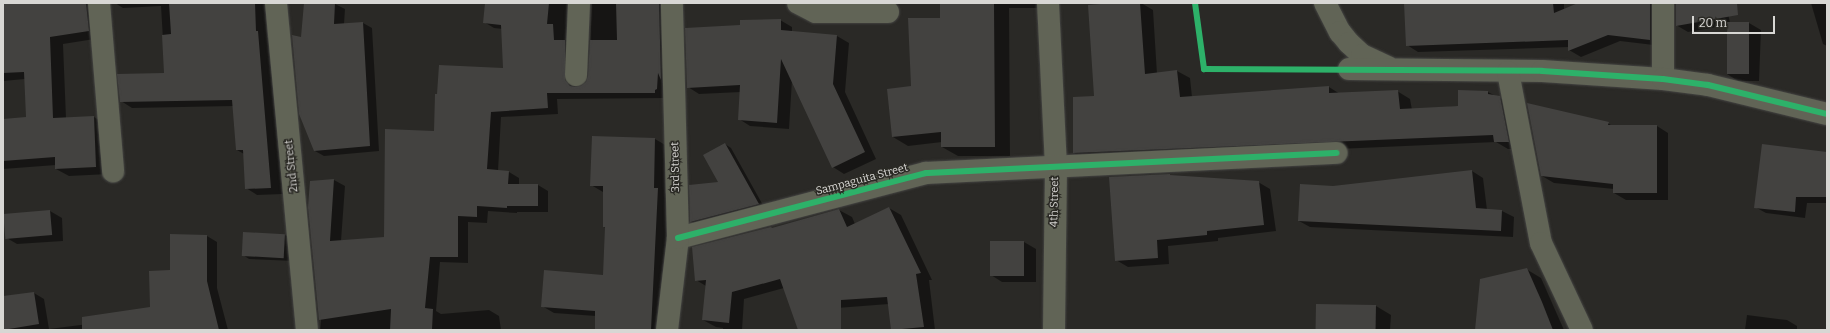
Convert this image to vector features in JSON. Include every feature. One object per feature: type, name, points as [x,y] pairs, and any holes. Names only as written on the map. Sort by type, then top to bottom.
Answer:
[{"type":"street","points":[[98,3],[113,171]]},
{"type":"street","name":"2nd Street","points":[[276,3],[307,330]]},
{"type":"street","points":[[576,75],[580,3]]},
{"type":"street","name":"3rd Street","points":[[667,330],[678,238],[672,3]]},
{"type":"street","points":[[798,3],[816,12],[888,12]]},
{"type":"street","name":"4th Street","points":[[1048,3],[1056,166],[1054,330]]},
{"type":"street","points":[[1325,3],[1337,27],[1349,43],[1362,55],[1394,70]]},
{"type":"street","points":[[1663,3],[1663,79]]},
{"type":"street","points":[[1349,69],[1508,72],[1542,71],[1663,79],[1708,85],[1827,114]]},
{"type":"street","points":[[1508,72],[1541,243],[1582,330]]},
{"type":"street","name":"Sampaguita Street","points":[[678,238],[926,173],[1337,153]]},
{"type":"building","points":[[3,3],[86,3],[89,31],[50,37],[53,118],[94,116],[96,167],[55,169],[55,157],[3,161],[3,119],[26,117],[24,72],[3,73]]},
{"type":"building","points":[[169,3],[255,3],[256,31],[258,31],[271,188],[245,189],[243,150],[236,150],[232,100],[120,102],[117,74],[164,73],[162,35],[171,34]]},
{"type":"building","points":[[304,3],[335,3],[334,24],[363,22],[370,146],[314,151],[299,114],[292,35],[301,37]]},
{"type":"building","points":[[485,3],[549,3],[547,24],[553,24],[554,40],[565,40],[565,80],[570,86],[576,87],[581,86],[586,82],[588,76],[590,40],[617,40],[616,3],[659,3],[661,80],[658,73],[657,89],[655,90],[655,93],[547,93],[548,108],[491,112],[487,169],[509,171],[508,184],[538,184],[538,206],[507,206],[507,208],[477,206],[477,217],[458,216],[458,257],[430,257],[425,308],[433,309],[432,330],[390,330],[391,309],[319,320],[308,207],[310,181],[334,179],[330,241],[384,237],[385,129],[434,131],[435,94],[437,94],[439,65],[503,68],[501,25],[483,23]]},
{"type":"building","points":[[940,3],[994,3],[995,147],[941,147],[941,132],[892,137],[887,89],[911,86],[908,18],[940,18]]},
{"type":"building","points":[[1140,3],[1145,74],[1177,70],[1180,97],[1329,86],[1329,93],[1398,90],[1400,109],[1458,106],[1458,90],[1488,91],[1488,94],[1500,96],[1509,142],[1494,142],[1493,135],[1073,153],[1073,97],[1094,96],[1088,5]]},
{"type":"building","points":[[1404,3],[1553,3],[1554,13],[1578,3],[1650,3],[1650,40],[1608,35],[1568,51],[1568,40],[1406,46]]},
{"type":"building","points":[[1676,3],[1737,3],[1738,15],[1676,26]]},
{"type":"building","points":[[781,19],[781,30],[837,35],[833,84],[865,152],[832,168],[781,59],[777,123],[738,120],[740,85],[687,88],[685,28],[740,25],[740,20]]},
{"type":"building","points":[[1727,22],[1749,22],[1749,74],[1727,74]]},
{"type":"building","points":[[1527,103],[1609,122],[1608,125],[1657,125],[1657,193],[1613,193],[1613,184],[1541,176]]},
{"type":"building","points":[[592,136],[655,138],[654,188],[658,188],[651,330],[595,330],[595,311],[541,307],[544,270],[603,275],[605,227],[603,227],[603,186],[590,186]]},
{"type":"building","points":[[725,143],[759,204],[690,222],[689,185],[718,182],[703,155]]},
{"type":"building","points":[[1762,144],[1827,152],[1827,197],[1796,197],[1795,212],[1754,208]]},
{"type":"building","points":[[1472,170],[1476,208],[1502,210],[1501,231],[1298,221],[1300,184],[1333,186]]},
{"type":"building","points":[[1170,174],[1259,181],[1264,225],[1207,231],[1207,235],[1157,240],[1158,258],[1115,261],[1109,177]]},
{"type":"building","points":[[889,207],[921,273],[916,274],[924,327],[891,330],[887,297],[841,300],[841,330],[798,330],[780,279],[732,292],[729,323],[702,320],[706,280],[695,281],[692,247],[771,227],[772,228],[839,209],[847,227]]},
{"type":"building","points":[[50,210],[52,235],[5,239],[3,214]]},
{"type":"building","points":[[243,232],[285,234],[284,258],[242,256]]},
{"type":"building","points":[[170,234],[207,235],[207,281],[219,330],[82,330],[82,317],[150,307],[149,271],[170,270]]},
{"type":"building","points":[[990,241],[1024,241],[1024,276],[990,276]]},
{"type":"building","points":[[1527,268],[1553,330],[1475,330],[1480,279]]},
{"type":"building","points":[[34,292],[39,324],[3,330],[3,296]]},
{"type":"building","points":[[1316,304],[1376,305],[1376,330],[1316,330]]},
{"type":"cycle path","points":[[1195,3],[1204,69],[1542,71],[1663,79],[1708,85],[1827,114]]},
{"type":"cycle path","points":[[678,238],[926,173],[1337,153]]}]
